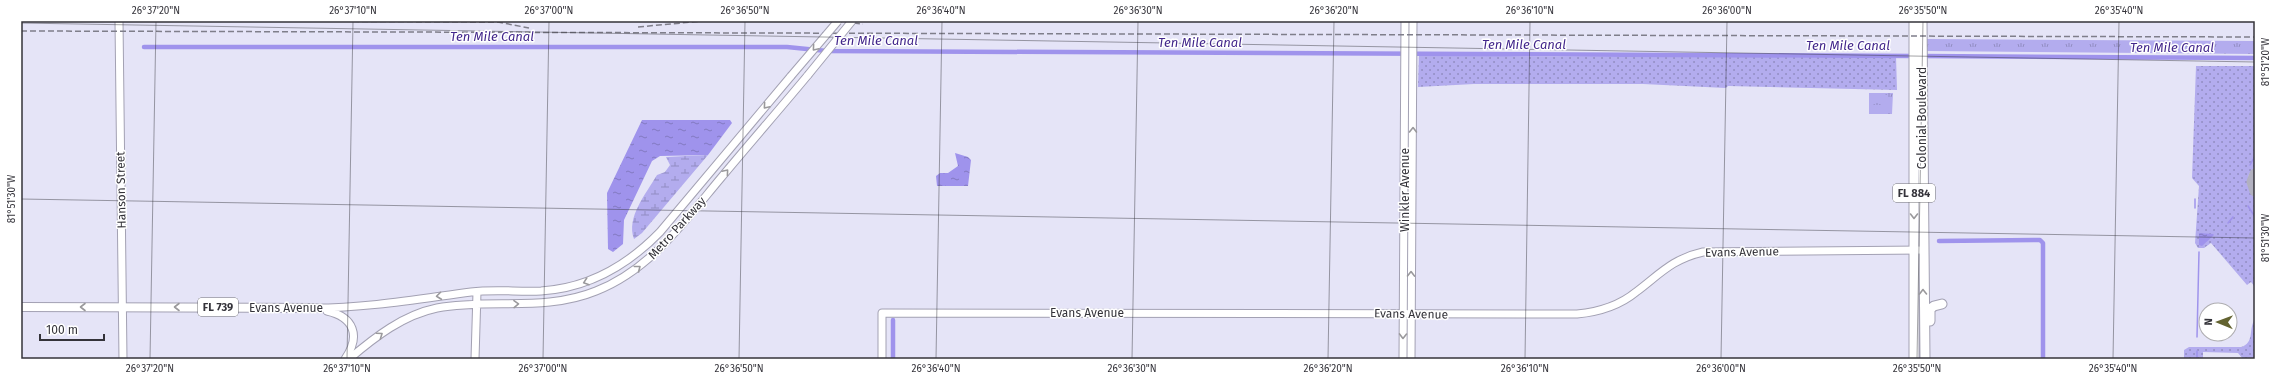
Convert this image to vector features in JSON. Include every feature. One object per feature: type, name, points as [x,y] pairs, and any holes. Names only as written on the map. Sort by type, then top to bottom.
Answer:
[{"type":"highway","name":"Colonial Boulevard","points":[[1914,21],[1918,48],[1918,250],[1925,354]]},
{"type":"highway","name":"Colonial Boulevard","points":[[1918,48],[1922,21]]},
{"type":"highway","name":"Colonial Boulevard","points":[[1914,359],[1923,155],[1915,119],[1918,65]]},
{"type":"highway","points":[[1925,354],[1929,340],[1930,309],[1934,306],[1942,304]]},
{"type":"main road","name":"Evans Avenue","points":[[21,307],[314,308]]},
{"type":"street","name":"Hanson Street","points":[[119,21],[123,359]]},
{"type":"street","name":"Metro Parkway","points":[[477,292],[567,288],[591,280],[619,266],[642,251],[660,232],[838,21]]},
{"type":"street","name":"Metro Parkway","points":[[349,359],[389,328],[412,316],[436,308],[477,304],[559,302],[595,292],[632,272],[664,245],[852,21]]},
{"type":"street","name":"Winkler Avenue","points":[[1405,21],[1407,313],[1411,359]]},
{"type":"street","name":"Winkler Avenue","points":[[1403,359],[1407,313],[1413,21]]},
{"type":"street","name":"Evans Avenue","points":[[882,359],[882,313],[1407,313],[1570,315],[1591,313],[1623,301],[1676,261],[1710,251],[1918,250]]},
{"type":"street","name":"Evans Avenue","points":[[314,308],[372,306],[477,292]]},
{"type":"street","points":[[475,359],[477,292]]},
{"type":"street","points":[[314,308],[339,314],[351,325],[353,342],[345,359]]},
{"type":"green space","points":[[1927,39],[2255,41],[2255,54],[1927,51]]},
{"type":"green space","points":[[1419,54],[1551,57],[1896,56],[1897,90],[1728,86],[1726,88],[1643,84],[1474,84],[1418,87]]},
{"type":"green space","points":[[2196,66],[2255,66],[2255,168],[2249,174],[2247,184],[2255,198],[2255,287],[2251,282],[2247,285],[2211,243],[2204,248],[2198,248],[2195,243],[2199,186],[2192,178]]},
{"type":"green space","points":[[1869,93],[1893,93],[1892,114],[1869,114]]},
{"type":"green space","points":[[1873,95],[1888,95],[1888,102],[1873,102]]},
{"type":"green space","points":[[1873,105],[1888,105],[1888,112],[1873,112]]},
{"type":"green space","points":[[708,155],[642,233],[634,239],[632,231],[633,222],[638,206],[657,175],[665,172],[670,165],[666,157]]},
{"type":"green space","points":[[2255,319],[2255,359],[2243,359],[2238,353],[2203,352],[2203,359],[2184,359],[2184,350],[2189,347],[2241,347],[2245,345],[2250,339]]},
{"type":"water","points":[[642,120],[730,120],[732,123],[708,155],[660,156],[652,161],[624,220],[623,244],[613,252],[608,249],[607,193]]},
{"type":"water","points":[[955,153],[968,157],[971,160],[968,186],[937,186],[936,176],[940,173],[948,173],[958,166]]},
{"type":"water","points":[[2199,233],[2214,235],[2202,246],[2199,245]]},
{"type":"waterway","name":"Ten Mile Canal","points":[[144,47],[787,47],[827,51],[1914,56]]},
{"type":"waterway","name":"Ten Mile Canal","points":[[1922,56],[2255,58]]},
{"type":"waterway","points":[[2250,165],[2255,156]]},
{"type":"waterway","points":[[2195,199],[2195,208]]},
{"type":"waterway","points":[[2248,206],[2255,217]]},
{"type":"waterway","points":[[2228,223],[2233,217]]},
{"type":"waterway","points":[[1939,241],[2040,240],[2043,243],[2043,359]]},
{"type":"waterway","points":[[2197,337],[2199,252]]},
{"type":"waterway","points":[[893,320],[893,359]]},
{"type":"waterway","points":[[2197,351],[2197,359]]},
{"type":"taxiway","points":[[2255,174],[2252,182],[2255,191]]},
{"type":"railway","points":[[272,21],[498,22],[529,28]]},
{"type":"railway","points":[[638,27],[703,21]]},
{"type":"railway","points":[[836,21],[863,24]]},
{"type":"railway","points":[[21,31],[2255,37]]}]
